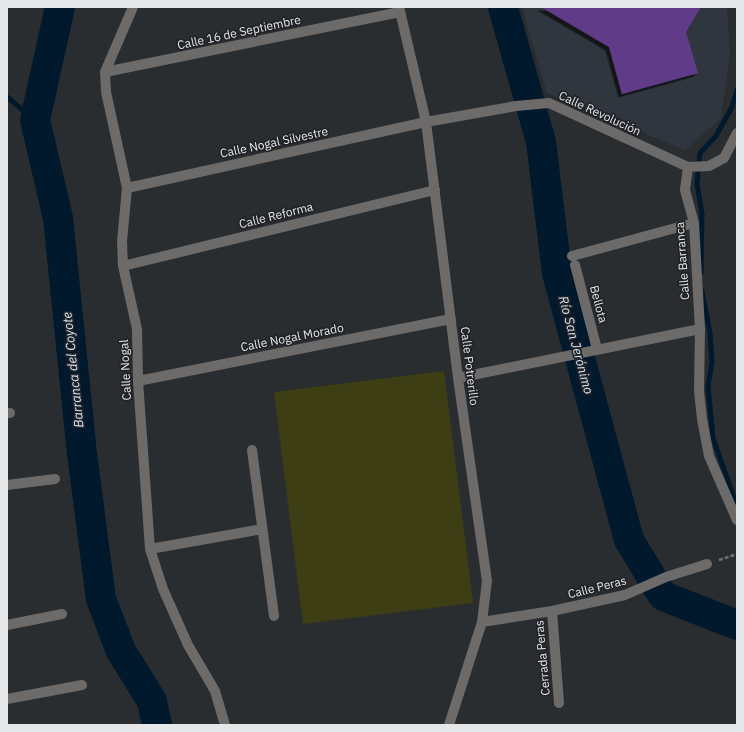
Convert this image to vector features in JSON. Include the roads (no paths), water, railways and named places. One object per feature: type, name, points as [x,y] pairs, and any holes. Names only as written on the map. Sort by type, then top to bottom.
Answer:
[{"type":"street","name":"Calle Nogal","points":[[133,7],[105,72],[106,92],[127,188],[122,241],[123,266],[136,329],[138,381],[150,549],[163,589],[188,645],[215,691],[226,725]]},
{"type":"street","name":"Calle 16 de Septiembre","points":[[105,72],[400,9]]},
{"type":"street","name":"Calle Potrerillo","points":[[400,9],[426,122],[458,378],[487,581],[482,622],[449,725]]},
{"type":"street","name":"Calle Revolución","points":[[426,122],[516,106],[549,104],[689,167]]},
{"type":"street","name":"Calle Nogal Silvestre","points":[[127,188],[426,122]]},
{"type":"street","points":[[689,167],[709,166],[724,158],[737,133]]},
{"type":"street","name":"Calle Barranca","points":[[689,167],[685,190],[694,223],[700,329],[699,391],[703,427],[709,456],[737,520]]},
{"type":"street","name":"Calle Reforma","points":[[123,266],[435,190]]},
{"type":"street","name":"Bellota","points":[[595,350],[574,260],[694,223]]},
{"type":"street","name":"Calle Nogal Morado","points":[[138,381],[451,318]]},
{"type":"street","points":[[458,378],[700,329]]},
{"type":"street","points":[[252,450],[274,616]]},
{"type":"street","points":[[7,485],[56,479]]},
{"type":"street","points":[[150,549],[262,529]]},
{"type":"street","name":"Calle Peras","points":[[482,622],[552,611],[625,595],[666,577],[707,564]]},
{"type":"street","name":"Cerrada Peras","points":[[552,611],[559,703]]},
{"type":"street","points":[[7,625],[62,614]]},
{"type":"street","points":[[7,699],[82,685]]},
{"type":"waterway","name":"Barranca del Coyote","points":[[60,7],[35,120],[58,218],[82,454],[101,599],[121,651],[152,701],[157,725]]},
{"type":"waterway","name":"Río San Jerónimo","points":[[503,7],[541,142],[557,273],[629,540],[663,596],[737,625]]},
{"type":"waterway","points":[[701,273],[702,214],[697,184],[700,153],[716,136],[732,107],[737,90]]},
{"type":"waterway","points":[[7,97],[35,120]]},
{"type":"waterway","points":[[702,291],[710,333],[712,362],[708,386],[713,438],[737,506]]}]
